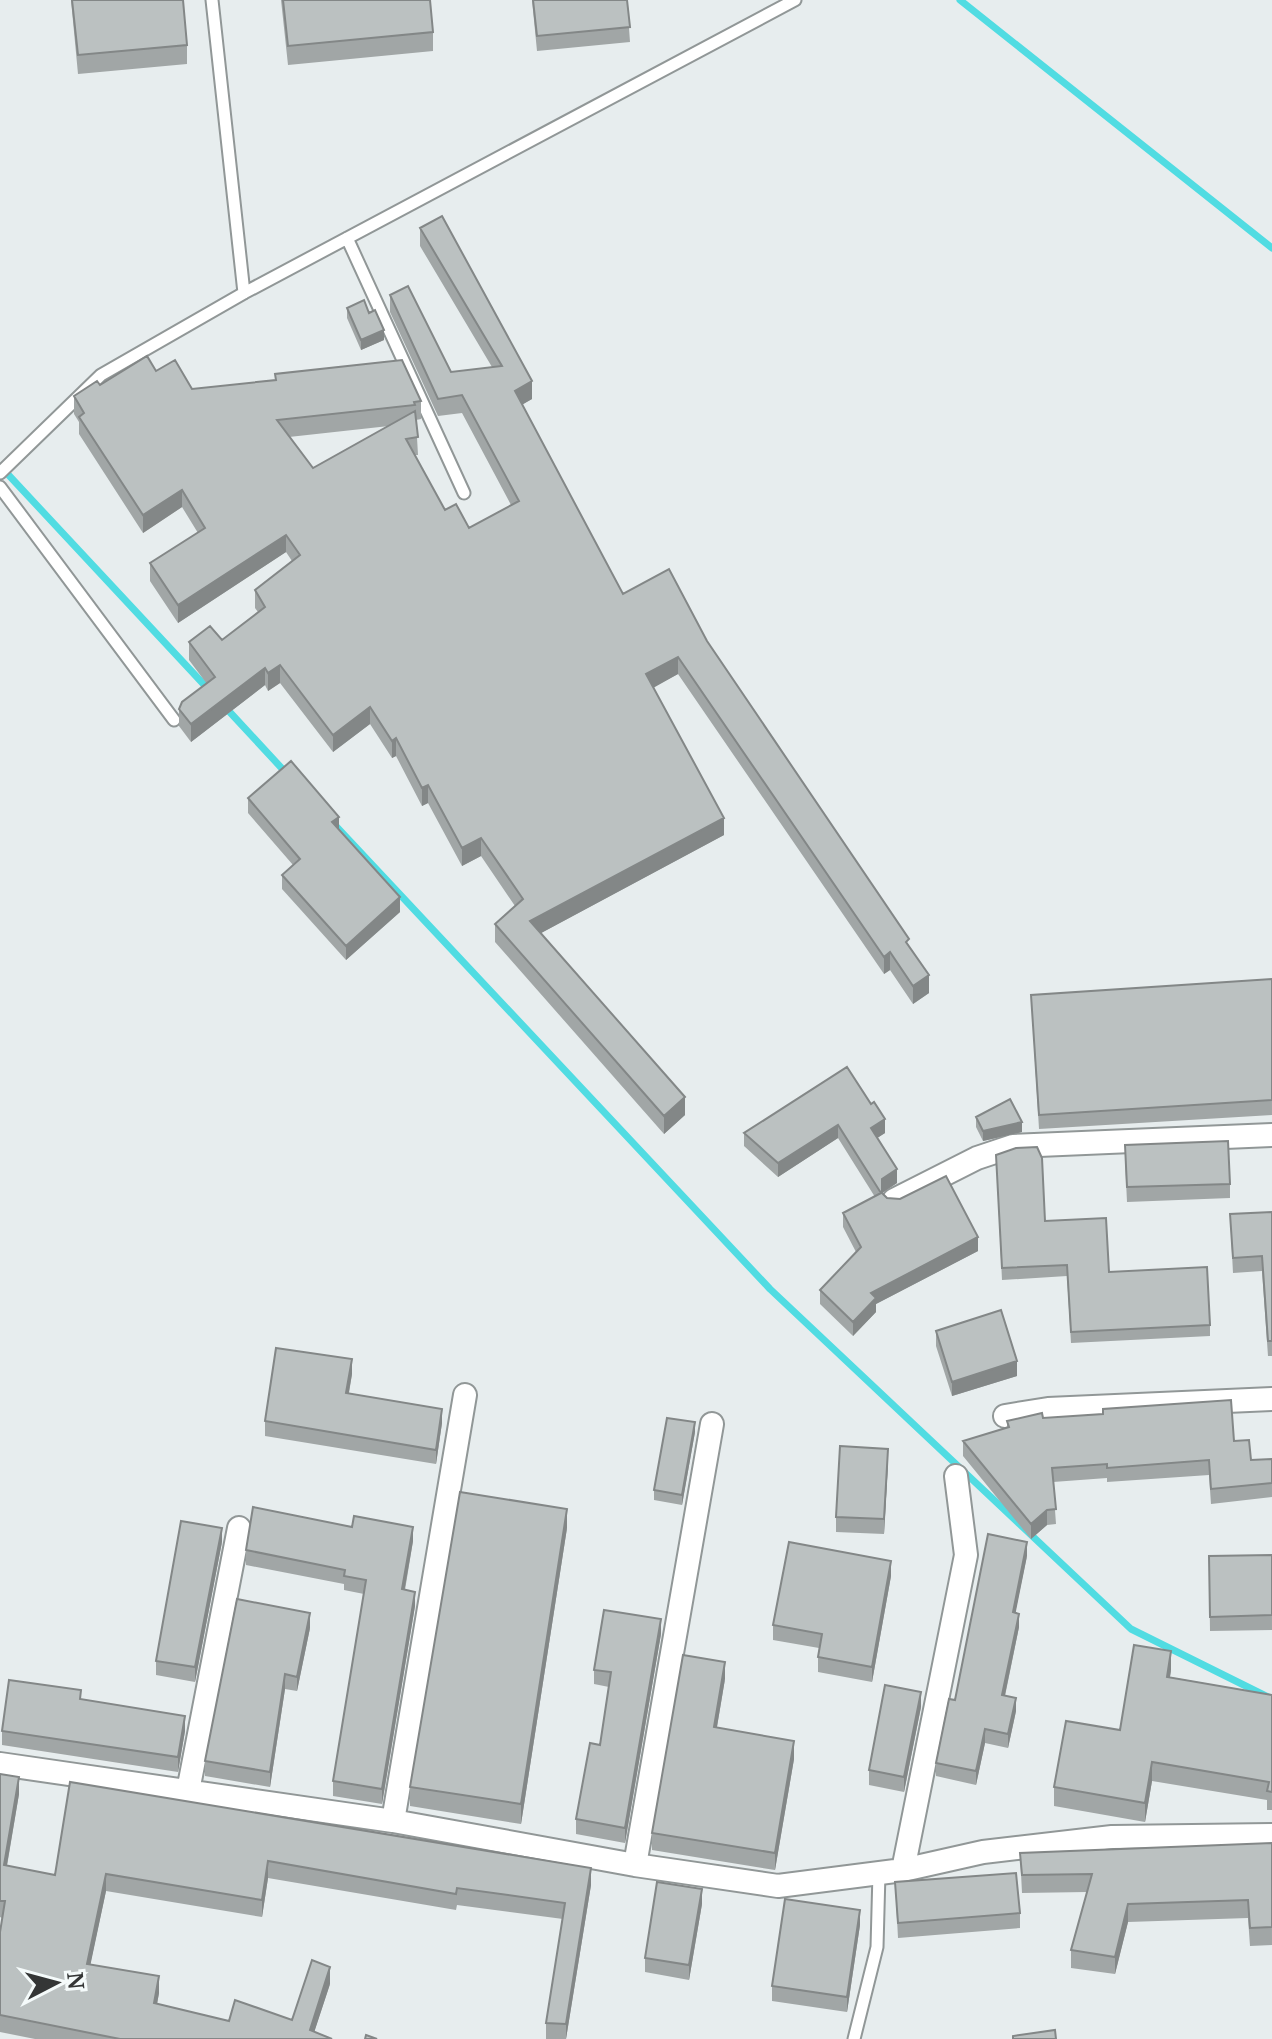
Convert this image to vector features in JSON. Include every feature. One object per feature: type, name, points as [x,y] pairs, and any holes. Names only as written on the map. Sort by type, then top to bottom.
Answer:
[{"type":"street","points":[[894,1200],[977,1158],[1013,1146],[1272,1135]]},
{"type":"street","points":[[393,1821],[465,1395]]},
{"type":"street","points":[[1005,1416],[1048,1409],[1272,1399]]},
{"type":"street","points":[[635,1865],[712,1424]]},
{"type":"street","points":[[903,1870],[966,1555],[956,1476]]},
{"type":"street","points":[[188,1791],[239,1528]]},
{"type":"street","points":[[0,1764],[393,1821],[635,1865],[778,1886],[903,1870],[983,1852],[1112,1837],[1272,1835]]},
{"type":"lane","points":[[212,0],[244,293]]},
{"type":"lane","points":[[0,473],[101,375],[244,293],[795,0]]},
{"type":"lane","points":[[347,238],[464,493]]},
{"type":"lane","points":[[0,487],[174,720]]},
{"type":"lane","points":[[854,2039],[877,1947],[879,1873]]},
{"type":"building","points":[[72,0],[183,0],[187,45],[78,55]]},
{"type":"building","points":[[283,0],[430,0],[433,32],[288,46]]},
{"type":"building","points":[[533,0],[627,0],[630,27],[537,36]]},
{"type":"building","points":[[442,216],[532,381],[515,391],[623,594],[669,569],[707,641],[909,939],[906,942],[929,975],[913,986],[890,952],[884,957],[678,657],[646,674],[724,818],[530,921],[685,1097],[664,1116],[495,924],[523,899],[481,838],[462,848],[428,785],[422,788],[396,738],[392,741],[370,707],[333,735],[280,665],[268,673],[265,668],[191,724],[179,709],[182,702],[215,677],[189,642],[210,626],[222,640],[265,607],[255,590],[300,555],[286,535],[178,605],[150,563],[205,528],[182,490],[143,515],[79,417],[84,413],[74,396],[97,381],[100,385],[147,356],[156,371],[175,360],[192,389],[276,380],[275,374],[402,360],[421,401],[414,402],[415,405],[277,420],[313,468],[415,411],[418,437],[406,439],[445,510],[456,504],[469,528],[519,501],[462,395],[438,399],[390,295],[408,286],[451,372],[502,366],[420,228]]},
{"type":"building","points":[[364,300],[369,313],[375,310],[384,330],[361,340],[347,308]]},
{"type":"building","points":[[291,761],[339,817],[332,822],[400,897],[346,946],[282,875],[300,859],[248,798]]},
{"type":"building","points":[[1272,979],[1272,1100],[1039,1115],[1031,995]]},
{"type":"building","points":[[847,1067],[871,1104],[874,1102],[885,1119],[871,1128],[897,1169],[882,1179],[882,1193],[887,1198],[900,1199],[946,1176],[978,1237],[871,1293],[876,1298],[853,1322],[820,1290],[861,1247],[843,1213],[881,1193],[838,1125],[778,1163],[744,1133]]},
{"type":"building","points":[[1010,1099],[1022,1122],[983,1131],[976,1117]]},
{"type":"building","points":[[1228,1141],[1230,1184],[1127,1187],[1125,1145]]},
{"type":"building","points":[[1037,1147],[1042,1158],[1045,1221],[1106,1218],[1109,1272],[1207,1267],[1210,1325],[1071,1332],[1067,1265],[1002,1268],[996,1155],[1016,1148]]},
{"type":"building","points":[[1272,1212],[1272,1341],[1268,1341],[1262,1256],[1233,1258],[1230,1214]]},
{"type":"building","points":[[1001,1310],[1017,1361],[952,1382],[936,1331]]},
{"type":"building","points":[[276,1348],[352,1359],[346,1393],[442,1409],[436,1450],[265,1421]]},
{"type":"building","points":[[1231,1400],[1234,1441],[1249,1440],[1251,1460],[1272,1459],[1272,1483],[1211,1489],[1209,1460],[1107,1468],[1107,1464],[1052,1468],[1056,1509],[1047,1510],[1031,1524],[963,1441],[1009,1427],[1007,1421],[1042,1413],[1043,1418],[1103,1414],[1103,1409]]},
{"type":"building","points":[[667,1418],[695,1422],[682,1495],[654,1490]]},
{"type":"building","points":[[840,1446],[888,1449],[884,1519],[836,1517]]},
{"type":"building","points":[[460,1492],[567,1509],[521,1804],[410,1787]]},
{"type":"building","points":[[253,1507],[352,1527],[354,1516],[413,1527],[402,1589],[415,1592],[382,1789],[333,1781],[366,1580],[344,1576],[345,1570],[246,1550]]},
{"type":"building","points":[[181,1521],[222,1528],[195,1667],[156,1661]]},
{"type":"building","points":[[988,1534],[1027,1542],[1013,1612],[1019,1614],[1002,1695],[1016,1698],[1008,1734],[985,1729],[976,1771],[936,1763],[949,1699],[955,1700]]},
{"type":"building","points":[[789,1542],[891,1561],[872,1667],[818,1657],[822,1634],[773,1625]]},
{"type":"building","points":[[1272,1555],[1272,1615],[1210,1617],[1209,1556]]},
{"type":"building","points":[[237,1599],[310,1613],[297,1677],[285,1674],[270,1772],[205,1761]]},
{"type":"building","points":[[604,1610],[661,1619],[625,1828],[576,1819],[590,1743],[600,1745],[611,1672],[594,1670]]},
{"type":"building","points":[[1134,1645],[1171,1651],[1167,1677],[1272,1695],[1272,1792],[1267,1791],[1269,1782],[1152,1762],[1145,1803],[1054,1787],[1066,1721],[1120,1730]]},
{"type":"building","points":[[683,1655],[725,1662],[714,1727],[794,1741],[775,1853],[652,1833]]},
{"type":"building","points":[[9,1680],[81,1690],[80,1699],[185,1716],[178,1757],[2,1731]]},
{"type":"building","points":[[885,1685],[921,1692],[904,1777],[869,1770]]},
{"type":"building","points":[[0,1774],[19,1777],[4,1865],[55,1875],[70,1782],[591,1868],[566,2024],[546,2023],[565,1903],[457,1888],[456,1894],[268,1861],[262,1900],[106,1874],[87,1964],[159,1976],[154,2003],[229,2021],[235,2000],[292,2020],[312,1960],[330,1967],[310,2030],[332,2039],[120,2039],[0,2015],[0,1932],[5,1901],[0,1901]]},
{"type":"building","points":[[1272,1843],[1272,1927],[1250,1928],[1248,1900],[1128,1904],[1115,1957],[1071,1950],[1092,1874],[1022,1875],[1020,1853]]},
{"type":"building","points":[[1016,1873],[1020,1913],[898,1923],[895,1882]]},
{"type":"building","points":[[657,1882],[702,1889],[689,1965],[645,1958]]},
{"type":"building","points":[[785,1899],[860,1910],[847,1997],[772,1986]]},
{"type":"building","points":[[1055,2030],[1056,2039],[1013,2039],[1013,2036]]},
{"type":"waterway","points":[[960,0],[1272,248]]},
{"type":"waterway","points":[[2,468],[209,690]]},
{"type":"waterway","points":[[226,708],[288,775]]},
{"type":"waterway","points":[[332,822],[770,1289],[1131,1629],[1272,1699]]}]
